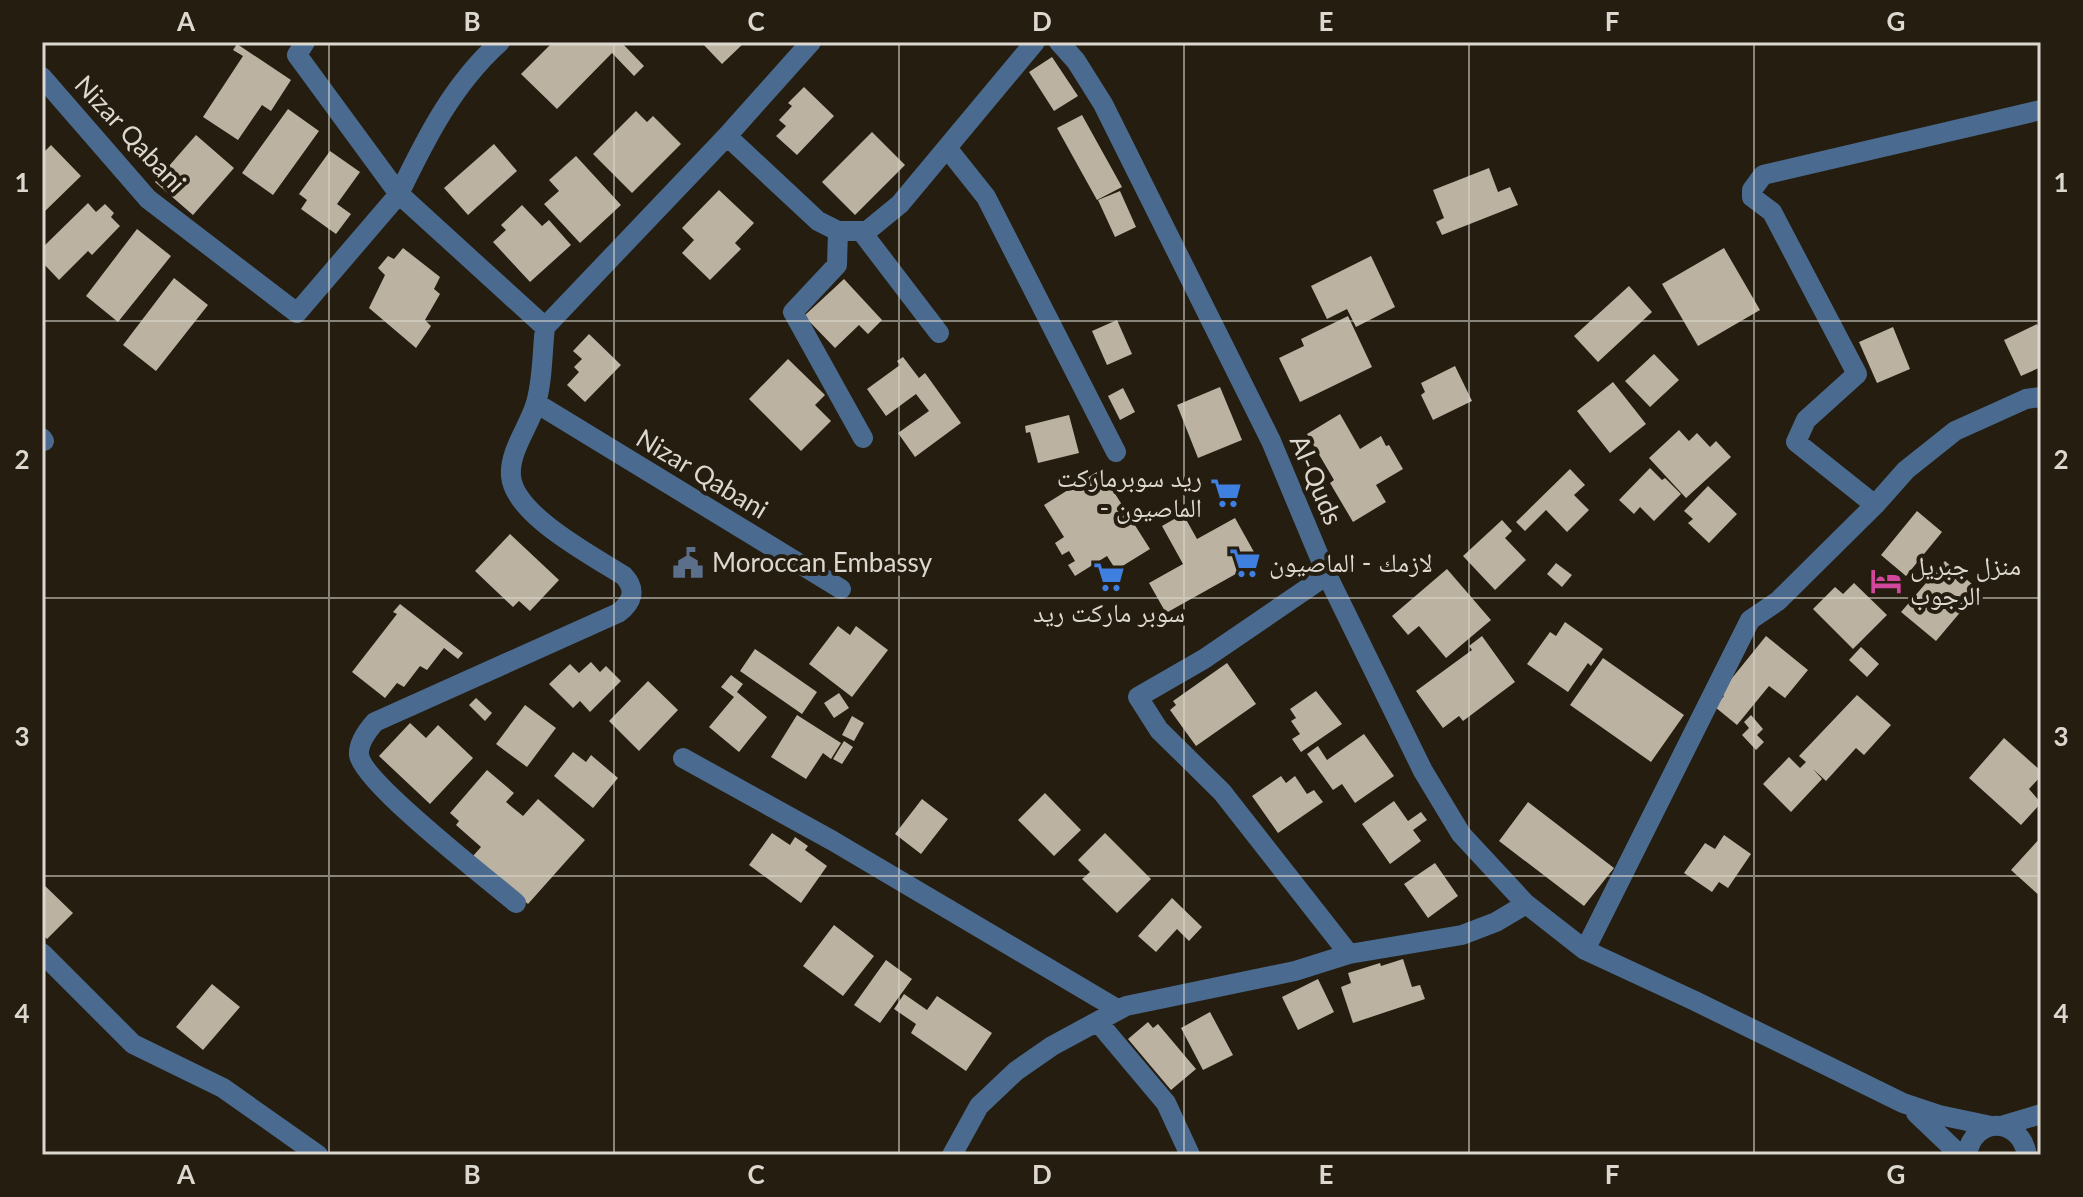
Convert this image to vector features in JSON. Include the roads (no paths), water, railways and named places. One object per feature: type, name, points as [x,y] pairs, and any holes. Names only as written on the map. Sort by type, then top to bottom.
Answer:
[{"type":"street","points":[[399,194],[459,84],[500,42]]},
{"type":"street","points":[[516,903],[415,819],[368,773],[359,757],[361,744],[375,722],[584,629],[628,606],[632,589],[624,576],[556,532],[531,511],[517,493],[511,477],[513,460],[536,403],[545,327],[727,136],[811,42]]},
{"type":"street","points":[[727,136],[818,221],[838,231],[861,231],[879,224],[900,204],[1035,42]]},
{"type":"street","name":"Al-Quds","points":[[1059,42],[1076,61],[1103,104],[1271,441],[1327,575],[1423,771],[1461,834],[1526,904],[1585,950],[1903,1103]]},
{"type":"street","points":[[295,46],[399,194],[545,327]]},
{"type":"street","name":"Nizar Qabani","points":[[42,77],[148,199],[297,313],[399,194]]},
{"type":"street","points":[[1875,505],[1796,442],[1806,420],[1857,374],[1772,212],[1752,197],[1752,190],[1763,175],[2041,110]]},
{"type":"street","points":[[947,148],[986,197],[1116,452]]},
{"type":"street","points":[[838,231],[837,265],[793,312],[863,438]]},
{"type":"street","points":[[861,231],[939,333]]},
{"type":"street","points":[[1585,950],[1750,620],[1778,601],[1906,470],[1955,431],[2026,399],[2041,397]]},
{"type":"street","name":"Nizar Qabani","points":[[536,403],[841,589]]},
{"type":"street","points":[[1327,575],[1204,659],[1138,697],[1159,730],[1222,792],[1349,954]]},
{"type":"street","points":[[683,758],[833,841],[1119,1010]]},
{"type":"street","points":[[952,1155],[979,1106],[1016,1071],[1052,1046],[1126,1006],[1295,971],[1349,954],[1462,935],[1496,922],[1526,904]]},
{"type":"street","points":[[42,953],[133,1044],[223,1088],[318,1155]]},
{"type":"street","points":[[1098,1022],[1166,1103],[1190,1155]]},
{"type":"street","points":[[1903,1103],[2018,1134],[2026,1153]]},
{"type":"street","points":[[1903,1103],[1941,1134],[1960,1155]]},
{"type":"street","points":[[1967,1155],[1974,1136],[1996,1126],[2041,1114]]},
{"type":"street","points":[[2026,1153],[2041,1128]]},
{"type":"place","name":"ريد سوبرماركت - الماصيون","points":[[1226,493]]},
{"type":"place","name":"Moroccan Embassy","points":[[688,563]]},
{"type":"place","name":"لازمك - الماصيون","points":[[1245,563]]},
{"type":"place","name":"سوبر ماركت ريد","points":[[1109,577]]},
{"type":"place","name":"منزل جبريل الرجوب","points":[[1886,581]]}]
